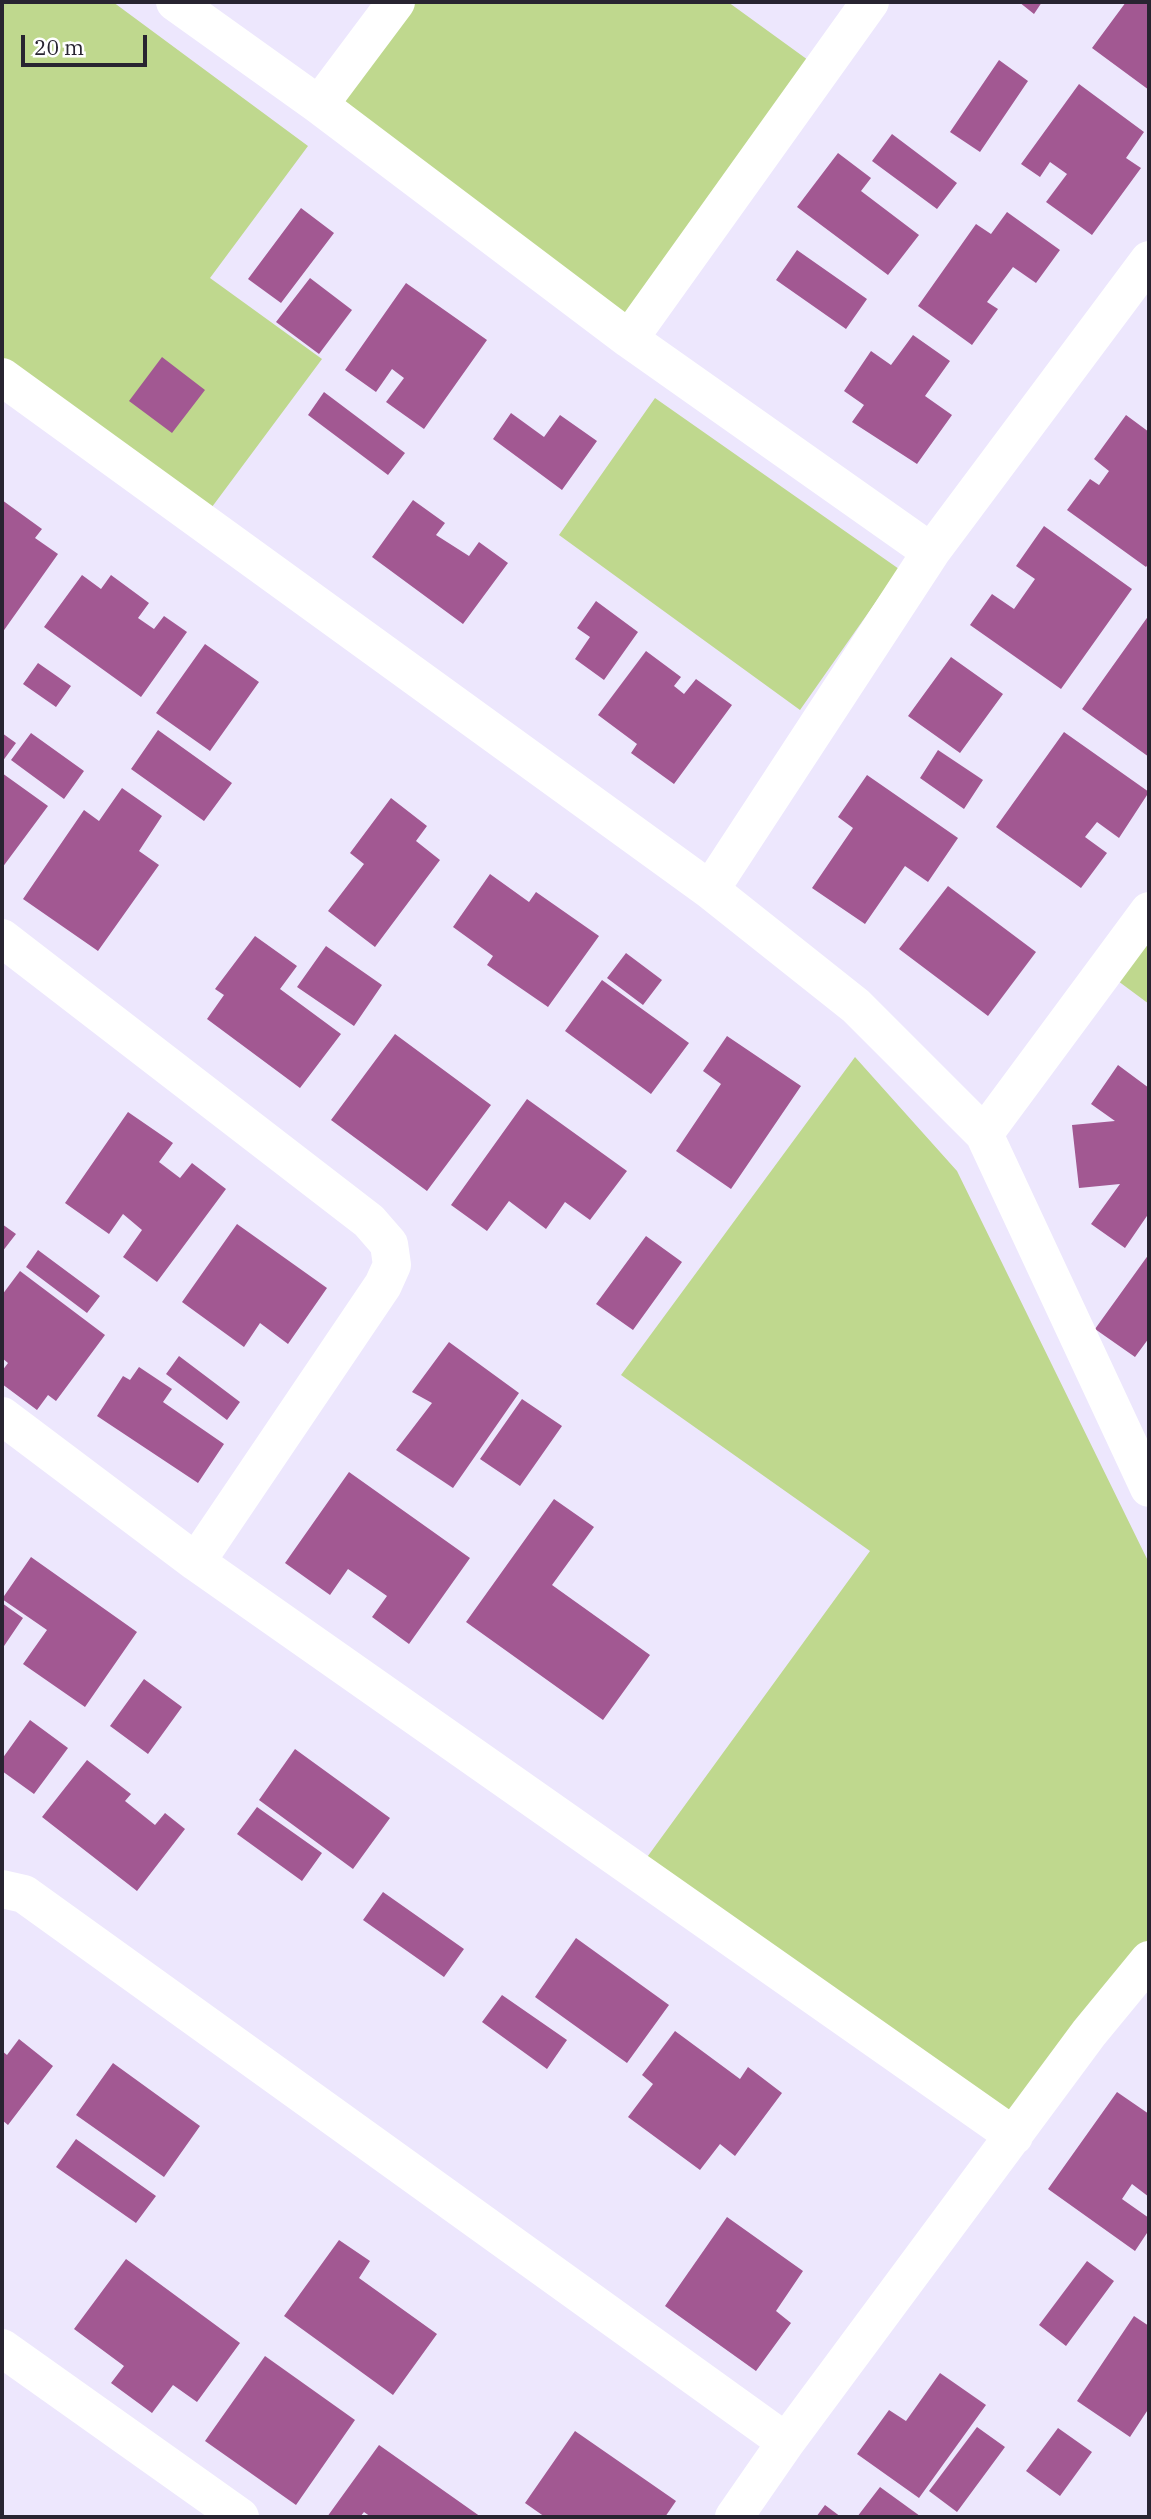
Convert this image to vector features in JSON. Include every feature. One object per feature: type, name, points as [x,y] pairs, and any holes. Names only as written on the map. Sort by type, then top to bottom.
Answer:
[{"type":"street","points":[[175,2],[319,105],[629,339],[931,552]]},
{"type":"street","points":[[319,105],[396,2]]},
{"type":"street","points":[[629,339],[870,2]]},
{"type":"street","points":[[710,890],[931,552],[1149,260]]},
{"type":"street","points":[[2,377],[710,890],[856,1006],[984,1134],[1149,1488]]},
{"type":"street","points":[[984,1134],[1149,911]]},
{"type":"street","points":[[2,938],[369,1221],[389,1244],[392,1265],[383,1285],[196,1562]]},
{"type":"street","points":[[2,1416],[196,1562],[1014,2136]]},
{"type":"street","points":[[2,1889],[24,1894],[786,2442]]},
{"type":"street","points":[[734,2517],[786,2442],[1089,2033],[1149,1960]]},
{"type":"street","points":[[2,2348],[240,2517]]},
{"type":"green space","points":[[2,2],[113,2],[308,146],[210,278],[322,359],[209,511],[2,358]]},
{"type":"green space","points":[[414,2],[728,2],[808,60],[626,318],[342,99]]},
{"type":"green space","points":[[655,398],[899,569],[800,710],[559,535]]},
{"type":"green space","points":[[1149,939],[1149,1004],[1118,981]]},
{"type":"green space","points":[[855,1057],[957,1171],[1149,1563],[1149,1941],[1006,2116],[645,1860],[870,1551],[621,1375]]},
{"type":"building","points":[[1019,2],[1042,2],[1034,14]]},
{"type":"building","points":[[1126,2],[1149,2],[1149,90],[1092,48]]},
{"type":"building","points":[[999,60],[1028,81],[980,152],[950,132]]},
{"type":"building","points":[[1079,84],[1144,132],[1126,158],[1141,168],[1092,235],[1046,202],[1067,174],[1050,162],[1040,177],[1021,164]]},
{"type":"building","points":[[892,134],[957,183],[937,209],[872,161]]},
{"type":"building","points":[[838,153],[871,178],[861,191],[919,235],[888,275],[797,207]]},
{"type":"building","points":[[301,208],[334,233],[281,303],[248,279]]},
{"type":"building","points":[[1007,212],[1060,250],[1036,283],[1013,267],[987,302],[998,309],[972,345],[918,306],[976,224],[991,234]]},
{"type":"building","points":[[797,250],[867,299],[846,329],[776,280]]},
{"type":"building","points":[[310,278],[352,310],[319,354],[276,322]]},
{"type":"building","points":[[406,283],[487,340],[424,429],[386,402],[404,378],[392,369],[376,392],[345,370]]},
{"type":"building","points":[[913,335],[950,361],[925,396],[952,415],[917,464],[852,422],[864,405],[844,391],[871,351],[891,365]]},
{"type":"building","points":[[162,357],[205,390],[172,433],[129,401]]},
{"type":"building","points":[[324,392],[405,453],[388,475],[308,415]]},
{"type":"building","points":[[511,413],[544,437],[560,415],[597,441],[562,490],[493,439]]},
{"type":"building","points":[[1126,415],[1149,432],[1149,563],[1146,567],[1067,510],[1090,479],[1099,485],[1109,471],[1094,459]]},
{"type":"building","points":[[2,500],[42,529],[35,538],[58,554],[2,633]]},
{"type":"building","points":[[413,500],[445,523],[436,535],[469,556],[479,542],[508,563],[463,624],[372,557]]},
{"type":"building","points":[[1044,526],[1132,589],[1061,689],[970,625],[992,594],[1014,609],[1035,579],[1016,566]]},
{"type":"building","points":[[82,575],[101,589],[111,575],[149,603],[138,618],[154,629],[164,616],[187,632],[141,697],[44,627]]},
{"type":"building","points":[[596,601],[638,632],[604,680],[575,659],[590,637],[577,628]]},
{"type":"building","points":[[1149,615],[1149,757],[1082,709]]},
{"type":"building","points":[[205,644],[259,682],[210,751],[156,713]]},
{"type":"building","points":[[646,651],[681,677],[674,686],[684,694],[696,679],[732,705],[674,784],[631,753],[637,744],[598,715]]},
{"type":"building","points":[[951,657],[1003,694],[960,753],[908,716]]},
{"type":"building","points":[[38,663],[71,686],[56,707],[23,684]]},
{"type":"building","points":[[158,730],[232,783],[204,821],[131,769]]},
{"type":"building","points":[[1064,732],[1149,792],[1119,838],[1097,822],[1085,837],[1107,853],[1081,888],[996,827]]},
{"type":"building","points":[[2,733],[16,743],[2,762]]},
{"type":"building","points":[[31,733],[84,771],[64,799],[11,760]]},
{"type":"building","points":[[938,750],[983,780],[964,809],[920,778]]},
{"type":"building","points":[[2,773],[48,806],[2,868]]},
{"type":"building","points":[[867,775],[958,838],[928,882],[905,866],[865,924],[812,888],[853,828],[838,817]]},
{"type":"building","points":[[122,788],[162,816],[139,851],[159,865],[98,951],[23,899],[84,810],[99,821]]},
{"type":"building","points":[[391,798],[427,826],[416,841],[440,860],[375,947],[328,911],[364,864],[350,853]]},
{"type":"building","points":[[490,874],[529,902],[536,892],[599,936],[548,1007],[487,965],[493,956],[453,927]]},
{"type":"building","points":[[948,886],[1036,952],[988,1016],[899,949]]},
{"type":"building","points":[[255,936],[297,966],[280,989],[341,1034],[300,1088],[207,1019],[224,995],[215,989]]},
{"type":"building","points":[[326,946],[382,985],[354,1026],[297,987]]},
{"type":"building","points":[[626,953],[662,980],[643,1005],[607,978]]},
{"type":"building","points":[[602,980],[689,1043],[651,1094],[565,1031]]},
{"type":"building","points":[[395,1034],[491,1105],[427,1191],[331,1120]]},
{"type":"building","points":[[727,1036],[801,1086],[731,1189],[676,1151],[721,1084],[703,1071]]},
{"type":"building","points":[[1118,1065],[1149,1088],[1149,1213],[1125,1248],[1091,1224],[1120,1184],[1079,1188],[1072,1125],[1115,1121],[1091,1104]]},
{"type":"building","points":[[527,1099],[627,1171],[590,1220],[565,1202],[546,1229],[509,1201],[487,1231],[451,1205]]},
{"type":"building","points":[[128,1112],[173,1143],[159,1162],[180,1178],[192,1163],[226,1189],[157,1282],[123,1257],[142,1230],[123,1214],[109,1234],[65,1203]]},
{"type":"building","points":[[2,1224],[16,1234],[2,1252]]},
{"type":"building","points":[[237,1224],[327,1288],[288,1344],[260,1323],[244,1347],[182,1302]]},
{"type":"building","points":[[646,1236],[682,1262],[633,1330],[596,1304]]},
{"type":"building","points":[[38,1250],[100,1296],[87,1313],[26,1267]]},
{"type":"building","points":[[1149,1254],[1149,1338],[1135,1357],[1095,1329]]},
{"type":"building","points":[[20,1271],[105,1335],[56,1401],[48,1395],[37,1410],[2,1384],[2,1371],[8,1363],[2,1358],[2,1295]]},
{"type":"building","points":[[449,1342],[519,1393],[453,1488],[396,1450],[432,1403],[412,1392]]},
{"type":"building","points":[[179,1356],[240,1402],[227,1420],[166,1374]]},
{"type":"building","points":[[139,1367],[172,1389],[163,1402],[224,1444],[198,1483],[97,1416],[123,1376],[130,1380]]},
{"type":"building","points":[[522,1399],[562,1426],[520,1486],[480,1459]]},
{"type":"building","points":[[349,1472],[470,1558],[409,1644],[372,1617],[387,1596],[348,1569],[330,1595],[285,1563]]},
{"type":"building","points":[[554,1499],[594,1527],[552,1585],[650,1655],[603,1720],[466,1622]]},
{"type":"building","points":[[31,1557],[137,1632],[85,1707],[23,1664],[47,1630],[2,1599]]},
{"type":"building","points":[[2,1603],[23,1618],[2,1649]]},
{"type":"building","points":[[144,1679],[182,1707],[148,1754],[110,1726]]},
{"type":"building","points":[[30,1720],[68,1748],[34,1794],[2,1771],[2,1759]]},
{"type":"building","points":[[295,1749],[390,1818],[353,1869],[259,1800]]},
{"type":"building","points":[[87,1760],[131,1794],[125,1801],[155,1825],[165,1813],[185,1829],[137,1891],[42,1817]]},
{"type":"building","points":[[257,1807],[322,1853],[302,1881],[237,1834]]},
{"type":"building","points":[[383,1892],[464,1949],[444,1977],[363,1920]]},
{"type":"building","points":[[576,1938],[669,2005],[627,2063],[535,1997]]},
{"type":"building","points":[[502,1995],[567,2040],[547,2069],[482,2022]]},
{"type":"building","points":[[675,2031],[740,2079],[748,2067],[782,2093],[735,2156],[720,2144],[700,2170],[628,2117],[653,2084],[642,2075]]},
{"type":"building","points":[[19,2039],[53,2066],[8,2125],[2,2120],[2,2051],[7,2055]]},
{"type":"building","points":[[113,2063],[200,2126],[164,2177],[76,2115]]},
{"type":"building","points":[[1117,2092],[1149,2114],[1149,2197],[1132,2184],[1122,2199],[1149,2218],[1149,2230],[1135,2251],[1048,2189]]},
{"type":"building","points":[[76,2139],[156,2196],[136,2223],[56,2167]]},
{"type":"building","points":[[727,2217],[803,2271],[776,2311],[791,2323],[756,2371],[665,2306]]},
{"type":"building","points":[[339,2240],[370,2261],[359,2278],[437,2334],[393,2395],[284,2316]]},
{"type":"building","points":[[126,2259],[240,2343],[197,2402],[173,2385],[152,2413],[111,2383],[124,2366],[74,2329]]},
{"type":"building","points":[[1087,2261],[1114,2281],[1066,2346],[1039,2325]]},
{"type":"building","points":[[1134,2316],[1149,2326],[1149,2408],[1130,2437],[1077,2401]]},
{"type":"building","points":[[265,2356],[355,2420],[296,2505],[205,2441]]},
{"type":"building","points":[[940,2373],[986,2405],[919,2498],[857,2454],[889,2410],[906,2421]]},
{"type":"building","points":[[977,2427],[1005,2447],[957,2512],[929,2491]]},
{"type":"building","points":[[1058,2428],[1092,2452],[1060,2496],[1026,2471]]},
{"type":"building","points":[[575,2431],[676,2501],[665,2517],[545,2517],[525,2503]]},
{"type":"building","points":[[379,2445],[481,2517],[371,2517],[364,2512],[360,2517],[327,2517]]},
{"type":"building","points":[[880,2487],[920,2516],[857,2517]]},
{"type":"building","points":[[825,2505],[841,2517],[816,2517]]}]
